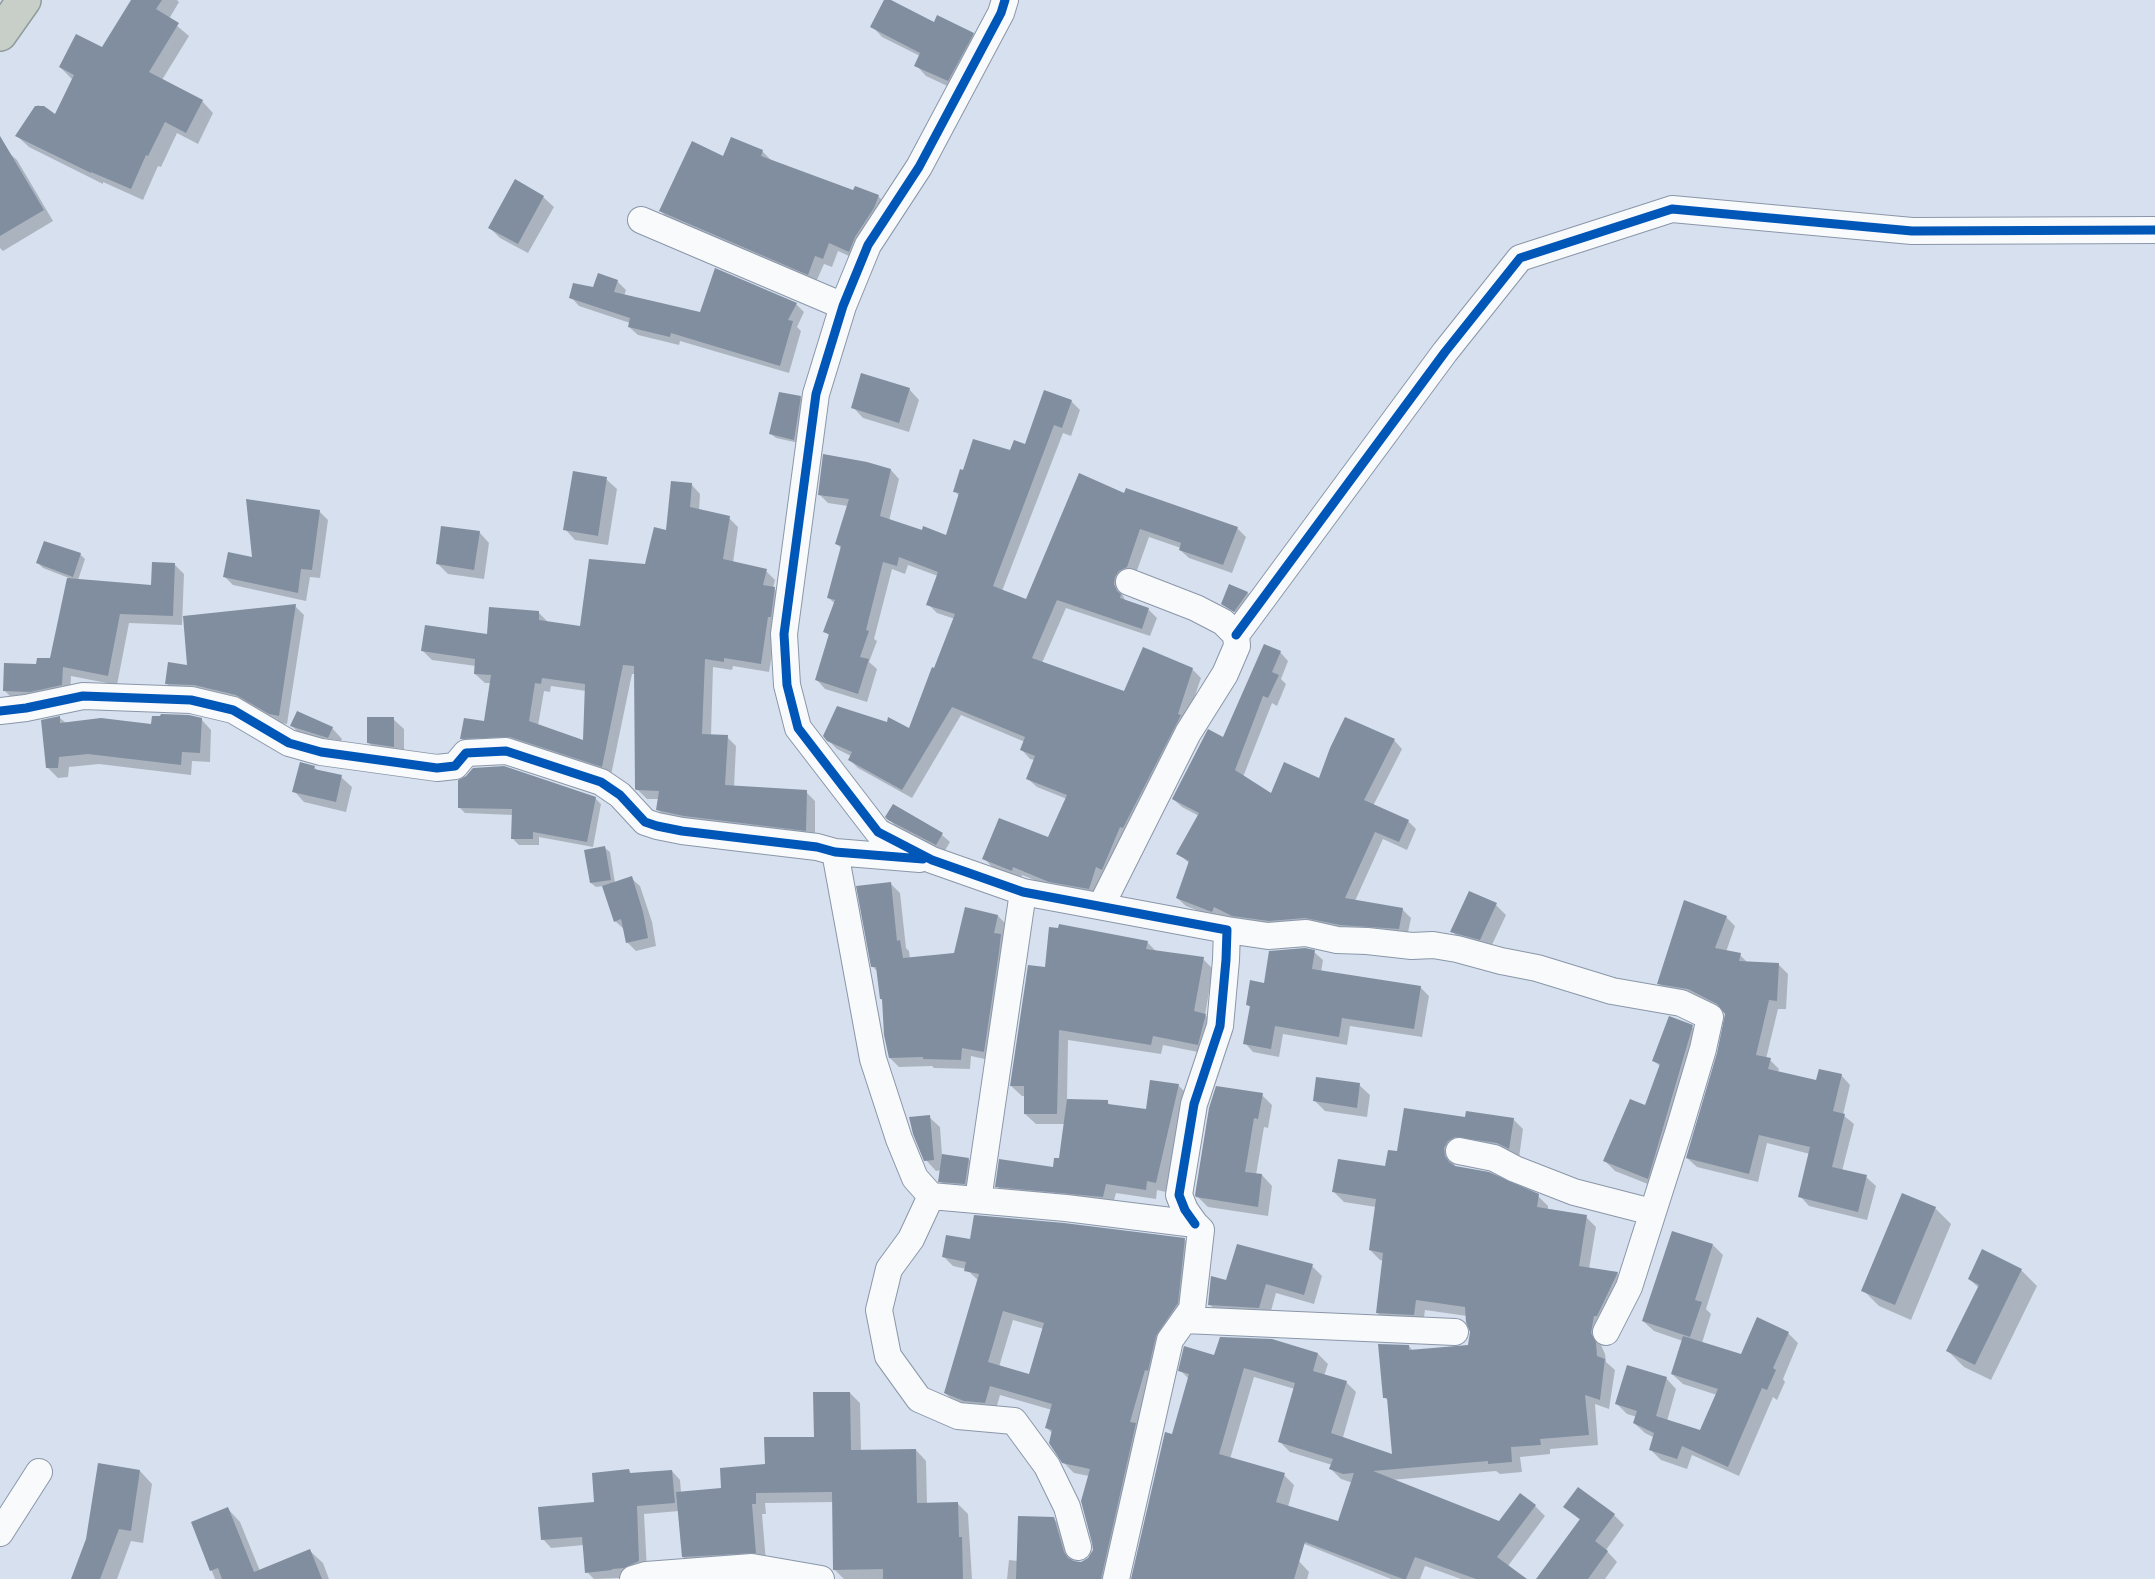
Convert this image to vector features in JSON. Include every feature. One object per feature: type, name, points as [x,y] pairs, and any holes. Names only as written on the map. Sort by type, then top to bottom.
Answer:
[{"type":"highway","points":[[0,34],[24,0]]},
{"type":"street","points":[[1005,0],[1001,13],[919,167],[868,244],[843,306],[816,394],[784,634],[787,685],[798,728],[878,832],[932,860],[1023,892],[1268,936],[1306,933],[1337,940],[1412,946],[1433,945],[1457,949],[1501,962],[1536,968],[1612,991],[1681,1003],[1710,1017],[1679,1130],[1629,1287],[1606,1332]]},
{"type":"street","points":[[1236,635],[1445,352],[1520,258],[1672,209],[1912,231],[2155,230]]},
{"type":"street","points":[[640,220],[843,306]]},
{"type":"street","points":[[1101,906],[1188,733],[1225,674],[1237,646],[1236,635],[1223,622],[1196,608],[1128,582]]},
{"type":"street","points":[[0,711],[83,696],[191,700],[233,710],[290,743],[321,752],[437,768],[455,766],[466,753],[506,751],[601,782],[620,795],[645,822],[657,826],[817,847],[835,852],[932,860]]},
{"type":"street","points":[[835,852],[873,1059],[899,1139],[915,1178],[931,1196],[1066,1208],[1195,1224]]},
{"type":"street","points":[[978,1200],[1023,892]]},
{"type":"street","points":[[1116,1579],[1170,1341],[1192,1309],[1201,1230],[1185,1210],[1179,1195],[1194,1104],[1220,1026],[1227,930]]},
{"type":"street","points":[[1459,1151],[1494,1158],[1515,1169],[1574,1192],[1652,1212]]},
{"type":"street","points":[[931,1196],[911,1239],[889,1269],[879,1310],[888,1356],[919,1399],[958,1416],[1014,1421],[1047,1466],[1067,1507],[1078,1547]]},
{"type":"street","points":[[1184,1320],[1455,1332]]},
{"type":"street","points":[[0,1533],[39,1472]]},
{"type":"street","points":[[633,1579],[646,1575],[752,1567],[821,1579]]},
{"type":"building","points":[[131,0],[162,0],[156,9],[179,23],[149,72],[203,100],[186,133],[165,122],[148,156],[146,155],[131,189],[91,173],[15,136],[35,106],[44,106],[55,114],[74,75],[59,67],[76,34],[102,47]]},
{"type":"building","points":[[884,0],[891,0],[934,22],[937,15],[974,33],[948,81],[914,66],[920,53],[870,27]]},
{"type":"building","points":[[0,136],[44,210],[0,236]]},
{"type":"building","points":[[731,137],[763,150],[761,156],[853,190],[855,186],[879,195],[849,252],[829,243],[823,259],[815,256],[808,275],[659,211],[692,141],[723,156]]},
{"type":"building","points":[[515,179],[544,196],[518,244],[488,228]]},
{"type":"building","points":[[715,268],[797,303],[788,320],[793,321],[780,366],[671,333],[670,337],[628,327],[630,318],[569,298],[573,283],[593,287],[598,273],[618,280],[614,292],[700,312]]},
{"type":"building","points":[[861,373],[910,388],[899,423],[851,408]]},
{"type":"building","points":[[1044,390],[1072,400],[1062,428],[1054,425],[993,586],[1026,599],[1079,473],[1124,493],[1126,488],[1238,527],[1223,565],[1179,550],[1181,543],[1140,529],[1127,567],[1119,571],[1114,584],[1121,594],[1120,598],[1149,608],[1142,629],[1057,600],[1032,658],[1124,691],[1143,647],[1193,668],[1178,714],[1181,715],[1123,828],[1120,827],[1102,870],[1096,867],[1089,889],[1049,882],[1013,867],[1012,871],[982,859],[999,818],[1048,837],[1067,795],[1026,779],[1035,756],[1020,750],[1025,737],[952,707],[902,790],[848,760],[852,752],[827,741],[823,736],[837,706],[887,722],[888,717],[909,728],[955,614],[926,605],[938,572],[899,557],[897,566],[883,562],[866,630],[869,631],[860,657],[869,659],[858,694],[815,680],[829,634],[823,632],[835,600],[827,598],[841,546],[835,544],[849,499],[818,495],[823,454],[891,469],[880,516],[922,530],[923,526],[946,535],[959,493],[953,492],[973,439],[1010,450],[1014,440],[1025,444]]},
{"type":"building","points":[[779,392],[801,396],[794,440],[769,434]]},
{"type":"building","points":[[573,471],[607,477],[598,536],[563,530]]},
{"type":"building","points":[[671,481],[692,483],[690,507],[730,516],[723,559],[767,569],[763,585],[775,587],[761,664],[724,658],[724,662],[705,659],[702,734],[728,735],[725,785],[807,790],[806,831],[684,816],[656,810],[659,791],[635,789],[634,666],[623,665],[602,767],[510,737],[460,739],[464,718],[484,721],[491,675],[474,674],[475,659],[421,651],[425,625],[487,634],[489,607],[539,611],[539,620],[580,626],[589,559],[645,564],[654,527],[666,530]],"holes":[[[542,678],[585,684],[583,740],[529,721],[535,683],[541,684]]]},
{"type":"building","points":[[246,499],[320,510],[312,570],[301,569],[298,593],[223,577],[228,552],[252,557]]},
{"type":"building","points":[[441,526],[480,531],[474,570],[436,564]]},
{"type":"building","points":[[44,541],[81,553],[73,577],[36,563]]},
{"type":"building","points":[[152,562],[175,563],[173,616],[120,614],[108,676],[63,667],[62,685],[30,692],[3,691],[4,663],[36,664],[37,658],[50,658],[67,578],[151,585]]},
{"type":"building","points":[[1229,584],[1248,592],[1234,612],[1221,604]]},
{"type":"building","points":[[296,604],[279,716],[269,714],[236,695],[194,685],[165,684],[168,662],[187,665],[183,616]]},
{"type":"building","points":[[1264,644],[1281,651],[1272,672],[1279,675],[1268,698],[1263,696],[1235,770],[1271,793],[1284,762],[1319,778],[1345,717],[1395,739],[1364,800],[1409,820],[1399,842],[1375,832],[1345,898],[1403,908],[1399,929],[1340,925],[1305,918],[1269,921],[1232,916],[1214,907],[1212,912],[1176,898],[1189,861],[1176,854],[1199,813],[1172,799],[1208,729],[1223,737]]},
{"type":"building","points":[[297,711],[333,727],[328,738],[290,726]]},
{"type":"building","points":[[161,714],[202,718],[200,753],[182,752],[181,765],[88,754],[59,757],[58,768],[46,768],[41,720],[60,716],[60,723],[101,718],[151,724],[152,716]]},
{"type":"building","points":[[367,717],[394,717],[394,747],[367,743]]},
{"type":"building","points":[[300,762],[315,766],[314,769],[342,775],[336,802],[292,792]]},
{"type":"building","points":[[504,766],[596,797],[587,842],[533,832],[533,839],[511,839],[512,809],[458,808],[458,780],[466,776],[473,768]]},
{"type":"building","points":[[893,804],[943,833],[936,845],[888,820],[885,817]]},
{"type":"building","points":[[605,846],[611,880],[590,883],[584,850]]},
{"type":"building","points":[[632,876],[648,938],[626,943],[621,919],[614,922],[602,886]]},
{"type":"building","points":[[891,882],[897,941],[900,940],[903,958],[954,953],[965,907],[998,915],[994,933],[1001,934],[984,1052],[962,1048],[961,1060],[923,1059],[923,1057],[889,1058],[876,967],[871,967],[856,886]]},
{"type":"building","points":[[1469,891],[1497,903],[1480,940],[1450,932]]},
{"type":"building","points":[[1684,900],[1727,916],[1715,948],[1741,953],[1739,961],[1779,963],[1777,1001],[1769,1000],[1756,1055],[1771,1058],[1768,1069],[1816,1080],[1819,1069],[1842,1074],[1833,1111],[1845,1114],[1832,1167],[1867,1175],[1858,1212],[1798,1197],[1810,1147],[1759,1135],[1749,1174],[1686,1158],[1717,1053],[1725,1014],[1717,1004],[1688,989],[1657,984]]},
{"type":"building","points":[[1059,924],[1148,941],[1146,949],[1204,957],[1194,1011],[1206,1014],[1198,1045],[1153,1036],[1151,1045],[1059,1030],[1057,1114],[1024,1114],[1024,1086],[1010,1086],[1028,965],[1045,967],[1049,927],[1058,928]]},
{"type":"building","points":[[1305,948],[1315,950],[1312,969],[1421,986],[1414,1029],[1342,1018],[1339,1037],[1275,1026],[1271,1049],[1243,1044],[1250,1006],[1246,1005],[1250,980],[1264,983],[1269,951]]},
{"type":"building","points":[[1669,1016],[1693,1025],[1648,1179],[1603,1161],[1630,1099],[1645,1105],[1660,1064],[1652,1061]]},
{"type":"building","points":[[1316,1077],[1360,1083],[1357,1108],[1313,1101]]},
{"type":"building","points":[[1150,1080],[1179,1084],[1156,1183],[1147,1181],[1146,1190],[1106,1184],[1103,1197],[995,1187],[999,1159],[1053,1167],[1054,1158],[1059,1158],[1067,1099],[1108,1100],[1108,1104],[1146,1109]]},
{"type":"building","points":[[1216,1086],[1263,1093],[1258,1119],[1254,1118],[1245,1172],[1262,1174],[1258,1207],[1195,1195],[1209,1108]]},
{"type":"building","points":[[1404,1108],[1465,1117],[1466,1111],[1514,1118],[1509,1149],[1497,1143],[1455,1137],[1448,1141],[1444,1148],[1445,1156],[1455,1166],[1489,1172],[1539,1194],[1537,1207],[1587,1215],[1579,1266],[1618,1272],[1597,1316],[1594,1316],[1591,1333],[1596,1342],[1597,1356],[1605,1359],[1600,1400],[1585,1395],[1589,1435],[1540,1439],[1541,1445],[1511,1447],[1512,1462],[1488,1464],[1488,1461],[1373,1471],[1499,1521],[1520,1493],[1536,1505],[1497,1557],[1527,1579],[1476,1579],[1415,1557],[1406,1579],[1403,1579],[1305,1542],[1294,1579],[1131,1579],[1165,1432],[1172,1434],[1189,1374],[1178,1371],[1184,1346],[1214,1355],[1220,1337],[1272,1339],[1318,1353],[1313,1371],[1347,1381],[1331,1433],[1392,1454],[1387,1398],[1383,1398],[1378,1344],[1409,1345],[1409,1350],[1468,1345],[1470,1332],[1466,1322],[1465,1307],[1416,1300],[1414,1315],[1376,1313],[1383,1253],[1369,1250],[1376,1199],[1332,1192],[1338,1159],[1385,1166],[1388,1150],[1397,1151]],"holes":[[[1244,1368],[1295,1383],[1278,1442],[1333,1459],[1329,1469],[1343,1474],[1354,1473],[1338,1521],[1276,1502],[1285,1473],[1219,1454]]]},
{"type":"building","points":[[930,1115],[934,1160],[924,1161],[909,1117]]},
{"type":"building","points":[[942,1154],[969,1158],[965,1184],[938,1182]]},
{"type":"building","points":[[1902,1193],[1936,1207],[1895,1305],[1861,1291]]},
{"type":"building","points":[[974,1215],[1185,1238],[1178,1303],[1156,1336],[1148,1371],[1145,1370],[1130,1422],[1136,1423],[1101,1579],[1016,1579],[1018,1516],[1054,1517],[1064,1552],[1074,1561],[1081,1562],[1088,1558],[1093,1550],[1081,1501],[1090,1469],[1062,1463],[1049,1443],[1052,1430],[1045,1428],[1052,1404],[990,1386],[985,1403],[964,1401],[944,1393],[979,1274],[964,1271],[966,1262],[942,1257],[946,1235],[970,1239]],"holes":[[[1003,1311],[1044,1323],[1029,1374],[988,1362]]]},
{"type":"building","points":[[1672,1231],[1713,1244],[1695,1300],[1702,1302],[1690,1337],[1642,1321]]},
{"type":"building","points":[[1237,1244],[1313,1264],[1304,1295],[1266,1284],[1259,1308],[1208,1305],[1211,1276],[1226,1280]]},
{"type":"building","points":[[1982,1249],[2022,1269],[1975,1365],[1946,1351],[1979,1285],[1968,1279]]},
{"type":"building","points":[[1757,1317],[1789,1332],[1773,1368],[1776,1370],[1767,1390],[1762,1388],[1728,1467],[1682,1446],[1677,1459],[1649,1450],[1654,1433],[1633,1423],[1637,1411],[1615,1404],[1627,1365],[1667,1377],[1656,1416],[1700,1430],[1718,1389],[1671,1374],[1683,1336],[1741,1354]]},
{"type":"building","points":[[813,1392],[850,1392],[851,1450],[916,1449],[917,1503],[958,1502],[963,1579],[883,1579],[883,1569],[833,1570],[832,1492],[756,1493],[756,1504],[752,1504],[756,1553],[682,1557],[676,1492],[721,1488],[720,1468],[765,1464],[764,1437],[814,1437]]},
{"type":"building","points":[[98,1463],[140,1470],[131,1531],[119,1529],[100,1579],[71,1579],[86,1539]]},
{"type":"building","points":[[629,1469],[630,1473],[672,1470],[675,1503],[637,1506],[639,1561],[624,1568],[585,1573],[582,1537],[541,1540],[538,1507],[594,1502],[592,1473]]},
{"type":"building","points":[[1578,1487],[1615,1514],[1595,1541],[1608,1551],[1588,1579],[1536,1579],[1580,1519],[1563,1507]]},
{"type":"building","points":[[228,1507],[254,1572],[310,1549],[322,1579],[222,1579],[218,1568],[210,1571],[191,1522]]},
{"type":"cycle path","points":[[1005,0],[1001,13],[919,167],[868,245],[843,306],[816,394],[784,634],[787,685],[798,728],[878,832],[932,860],[1023,892],[1227,930],[1220,1026],[1194,1104],[1179,1195],[1185,1210],[1195,1224]]},
{"type":"cycle path","points":[[1236,635],[1445,352],[1520,258],[1672,209],[1912,231],[2155,230]]},
{"type":"cycle path","points":[[0,711],[83,696],[191,700],[233,710],[289,743],[321,752],[437,768],[455,766],[466,753],[506,751],[601,782],[620,795],[645,822],[657,826],[817,847],[835,852],[923,859]]}]
